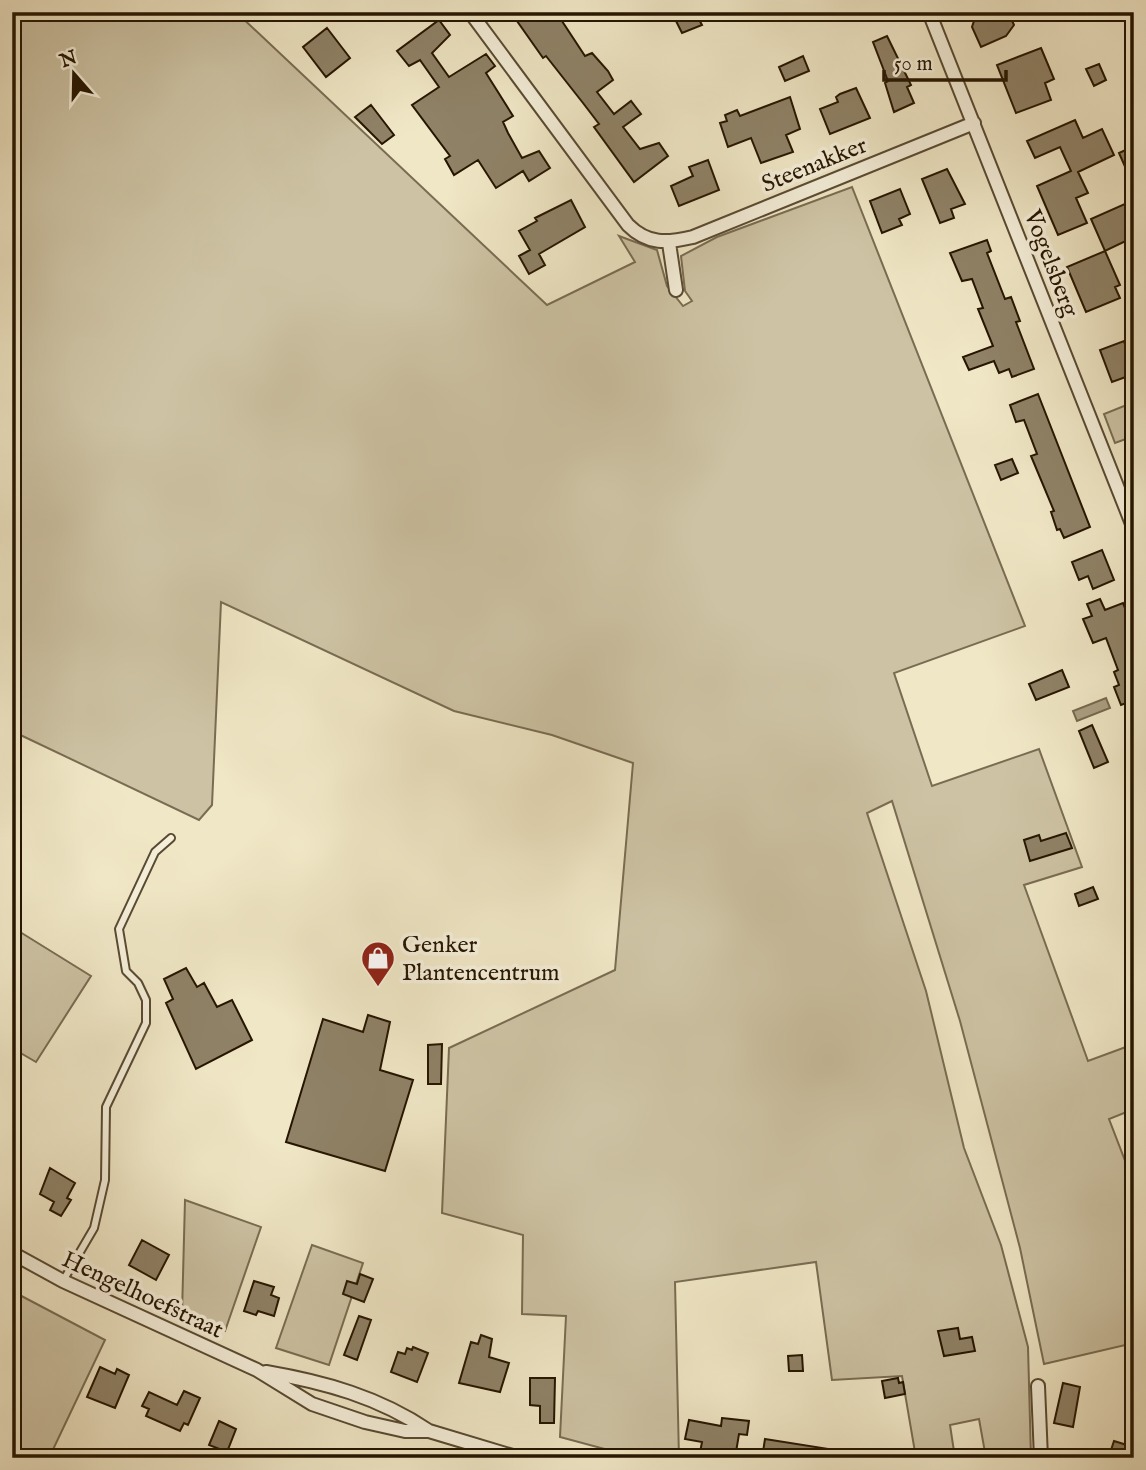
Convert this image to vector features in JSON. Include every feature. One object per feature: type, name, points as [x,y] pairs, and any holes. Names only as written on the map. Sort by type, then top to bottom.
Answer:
[{"type":"street","points":[[470,12],[628,225],[648,240],[669,243],[676,290]]},
{"type":"street","name":"Vogelsberg","points":[[929,12],[1134,529]]},
{"type":"street","name":"Steenakker","points":[[669,243],[693,237],[974,123]]},
{"type":"street","name":"Hengelhoefstraat","points":[[12,1253],[63,1281],[257,1370],[312,1404],[365,1422],[405,1431],[429,1431]]},
{"type":"street","name":"Hengelhoefstraat","points":[[257,1370],[325,1383],[379,1403],[429,1431],[519,1458]]},
{"type":"street","points":[[1038,1386],[1041,1458]]},
{"type":"lane","points":[[63,1281],[94,1228],[105,1180],[106,1107],[146,1023],[146,1000],[138,983],[126,971],[119,929],[155,852],[171,838]]},
{"type":"shaded area","points":[[12,12],[236,12],[547,305],[635,262],[619,236],[657,250],[667,286],[683,306],[692,301],[685,291],[681,256],[717,237],[852,187],[1025,626],[894,673],[932,786],[1039,749],[1082,867],[1024,885],[1088,1061],[1134,1044],[1134,1109],[1109,1119],[1134,1184],[1134,1343],[1044,1364],[1020,1248],[960,1021],[892,801],[867,813],[926,991],[964,1148],[1001,1245],[1028,1347],[1031,1458],[986,1458],[979,1419],[950,1425],[955,1458],[916,1458],[902,1376],[832,1380],[816,1262],[675,1282],[679,1458],[638,1458],[560,1437],[566,1316],[522,1314],[523,1235],[442,1213],[449,1048],[615,970],[633,763],[552,735],[454,711],[221,602],[212,805],[199,820],[12,731]]},
{"type":"shaded area","points":[[1134,402],[1134,436],[1115,443],[1104,414]]},
{"type":"shaded area","points":[[1106,698],[1110,708],[1077,721],[1073,711]]},
{"type":"shaded area","points":[[12,927],[91,976],[36,1062],[12,1048]]},
{"type":"shaded area","points":[[185,1200],[261,1227],[225,1331],[182,1314]]},
{"type":"shaded area","points":[[312,1245],[363,1263],[329,1365],[276,1348]]},
{"type":"shaded area","points":[[12,1291],[105,1340],[49,1458],[12,1458]]},
{"type":"building","points":[[531,12],[556,12],[585,56],[592,53],[608,71],[613,80],[597,92],[614,114],[631,101],[641,114],[623,127],[640,149],[659,143],[668,156],[634,182],[594,127],[599,124],[546,56],[543,58],[517,21]]},
{"type":"building","points":[[695,12],[702,25],[682,33],[676,21]]},
{"type":"building","points":[[991,12],[1008,12],[1014,25],[1006,36],[981,47],[972,27],[974,21]]},
{"type":"building","points":[[439,20],[450,35],[432,53],[449,77],[486,54],[495,66],[486,73],[513,116],[503,122],[522,158],[539,151],[550,168],[529,181],[523,171],[496,188],[478,160],[454,175],[445,159],[450,156],[412,105],[439,87],[420,60],[409,66],[397,51]]},
{"type":"building","points":[[327,28],[350,58],[326,77],[303,47]]},
{"type":"building","points":[[887,36],[911,85],[907,87],[914,103],[894,112],[885,83],[888,81],[873,42]]},
{"type":"building","points":[[1041,48],[1054,79],[1045,83],[1051,100],[1016,113],[997,65]]},
{"type":"building","points":[[803,56],[809,71],[785,81],[779,67]]},
{"type":"building","points":[[1099,64],[1106,80],[1094,86],[1086,69]]},
{"type":"building","points":[[856,88],[870,118],[830,134],[820,109],[838,102],[836,97]]},
{"type":"building","points":[[790,97],[800,129],[786,135],[793,152],[761,163],[751,138],[728,147],[720,123],[727,121],[725,115],[737,110],[740,116]]},
{"type":"building","points":[[371,105],[394,135],[382,144],[355,117]]},
{"type":"building","points":[[1075,120],[1083,138],[1102,129],[1114,155],[1078,172],[1088,193],[1076,198],[1087,223],[1058,235],[1037,186],[1071,171],[1060,147],[1035,158],[1027,141]]},
{"type":"building","points":[[1134,146],[1134,187],[1119,153]]},
{"type":"building","points":[[708,160],[719,190],[679,206],[671,186],[693,176],[689,167]]},
{"type":"building","points":[[947,169],[965,204],[951,209],[954,218],[940,223],[922,179]]},
{"type":"building","points":[[900,189],[910,214],[899,219],[902,225],[882,233],[870,201]]},
{"type":"building","points":[[571,200],[585,227],[539,254],[545,265],[529,274],[519,256],[530,250],[519,231],[537,221],[535,218]]},
{"type":"building","points":[[1127,203],[1134,220],[1134,237],[1105,251],[1091,219]]},
{"type":"building","points":[[987,240],[991,251],[987,253],[1005,299],[1011,297],[1020,321],[1016,322],[1034,369],[1012,377],[1009,369],[999,373],[994,361],[969,370],[963,357],[993,346],[978,309],[983,308],[972,279],[962,281],[950,253]]},
{"type":"building","points":[[1105,251],[1120,285],[1115,287],[1120,298],[1086,312],[1067,267]]},
{"type":"building","points":[[1124,341],[1127,351],[1134,347],[1134,374],[1112,382],[1100,350]]},
{"type":"building","points":[[1038,394],[1090,527],[1064,538],[1060,529],[1057,530],[1051,512],[1054,511],[1031,456],[1037,454],[1024,420],[1016,422],[1010,405]]},
{"type":"building","points":[[1012,459],[1018,473],[1001,480],[995,465]]},
{"type":"building","points":[[1102,550],[1114,580],[1093,589],[1088,576],[1079,580],[1072,562]]},
{"type":"building","points":[[1100,599],[1105,610],[1123,603],[1134,630],[1134,700],[1121,705],[1114,687],[1119,685],[1114,672],[1118,670],[1106,638],[1093,643],[1083,619],[1092,616],[1087,604]]},
{"type":"building","points":[[1062,670],[1069,687],[1036,700],[1029,684]]},
{"type":"building","points":[[1092,725],[1108,762],[1094,768],[1079,731]]},
{"type":"building","points":[[1066,833],[1072,848],[1030,861],[1024,840],[1039,835],[1041,841]]},
{"type":"building","points":[[1093,887],[1098,899],[1079,906],[1075,894]]},
{"type":"building","points":[[186,968],[197,987],[204,983],[217,1007],[232,1000],[252,1040],[196,1069],[166,1003],[173,999],[164,979]]},
{"type":"building","points":[[368,1015],[390,1022],[380,1070],[413,1080],[385,1171],[286,1142],[323,1019],[363,1032]]},
{"type":"building","points":[[442,1044],[441,1084],[428,1084],[428,1045]]},
{"type":"building","points":[[50,1168],[75,1183],[67,1198],[71,1200],[61,1216],[50,1210],[54,1202],[40,1194]]},
{"type":"building","points":[[142,1240],[169,1255],[156,1280],[129,1265]]},
{"type":"building","points":[[360,1274],[373,1279],[364,1302],[343,1294],[347,1281],[357,1284]]},
{"type":"building","points":[[254,1281],[274,1287],[271,1295],[279,1298],[274,1316],[258,1311],[256,1315],[244,1311]]},
{"type":"building","points":[[359,1316],[371,1320],[357,1360],[344,1355]]},
{"type":"building","points":[[958,1328],[960,1339],[972,1337],[975,1351],[944,1356],[938,1331]]},
{"type":"building","points":[[481,1335],[492,1339],[489,1357],[509,1363],[500,1392],[459,1383],[471,1342],[478,1344]]},
{"type":"building","points":[[413,1347],[428,1353],[417,1382],[391,1372],[398,1352],[405,1354],[407,1348],[412,1350]]},
{"type":"building","points":[[802,1355],[803,1371],[789,1371],[788,1356]]},
{"type":"building","points":[[100,1367],[115,1374],[117,1369],[129,1375],[115,1408],[87,1397]]},
{"type":"building","points":[[530,1378],[555,1378],[554,1423],[540,1423],[540,1406],[530,1405]]},
{"type":"building","points":[[898,1378],[899,1383],[903,1382],[905,1394],[885,1398],[882,1381]]},
{"type":"building","points":[[1063,1383],[1080,1387],[1073,1427],[1054,1423]]},
{"type":"building","points":[[184,1391],[200,1398],[188,1425],[184,1423],[180,1431],[146,1416],[149,1409],[142,1406],[149,1392],[177,1405]]},
{"type":"building","points":[[722,1418],[749,1421],[747,1435],[739,1434],[735,1458],[699,1458],[702,1442],[685,1439],[689,1420],[721,1426]]},
{"type":"building","points":[[219,1421],[236,1429],[227,1452],[209,1445]]},
{"type":"building","points":[[765,1439],[835,1450],[834,1458],[762,1458]]},
{"type":"building","points":[[1114,1441],[1130,1446],[1126,1458],[1110,1453]]},
{"type":"place","name":"Genker Plantencentrum","points":[[378,988]]}]
